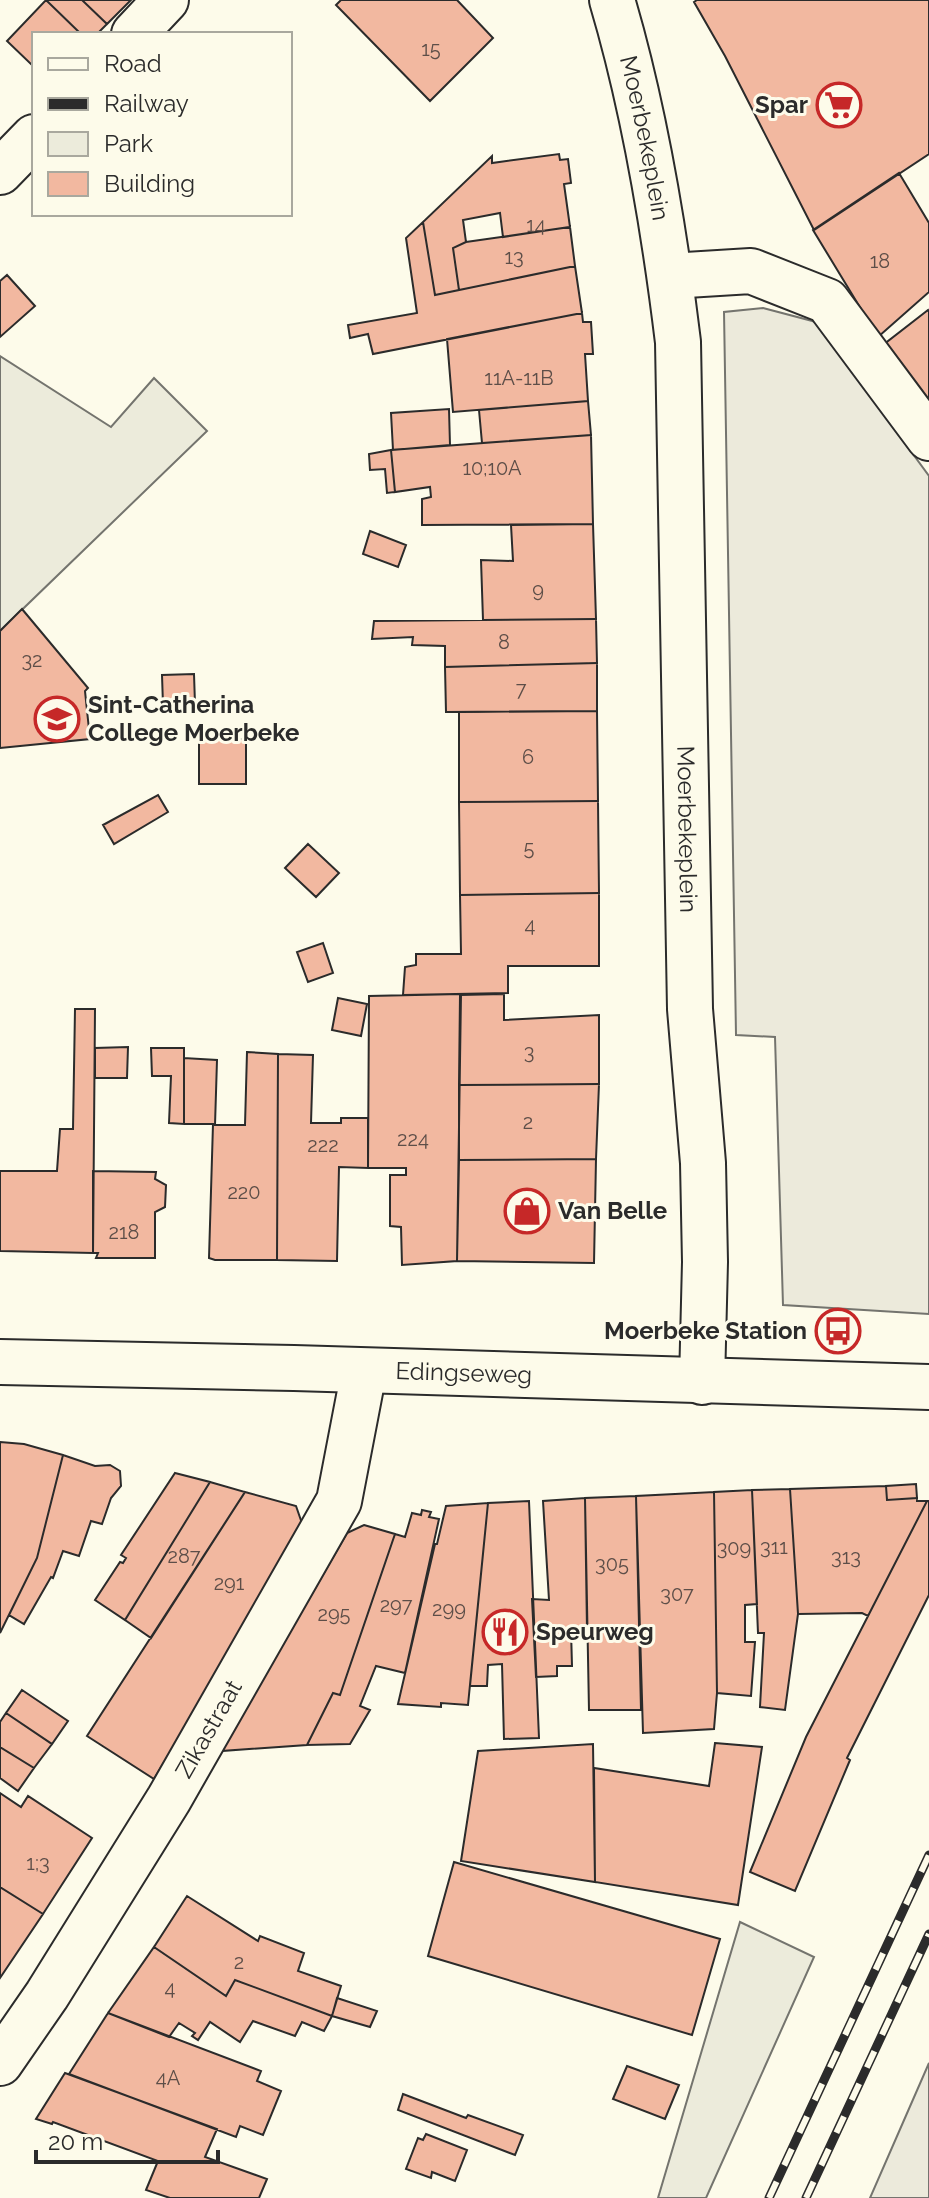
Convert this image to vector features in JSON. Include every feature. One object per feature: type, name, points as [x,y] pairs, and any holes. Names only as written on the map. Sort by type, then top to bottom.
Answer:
[{"type":"main road","points":[[136,32],[166,0]]},
{"type":"main road","name":"Moerbekeplein","points":[[612,0],[632,66],[670,276],[678,342],[690,1009],[703,1163],[705,1262],[702,1382]]},
{"type":"main road","points":[[0,172],[32,139]]},
{"type":"main road","points":[[670,276],[751,271],[827,301],[929,438]]},
{"type":"main road","name":"Edingseweg","points":[[0,1362],[929,1387]]},
{"type":"main road","name":"Zikastraat","points":[[0,2063],[47,1995],[169,1799],[339,1501],[364,1371]]},
{"type":"green space","points":[[0,356],[111,427],[154,378],[207,431],[0,631]]},
{"type":"green space","points":[[740,1922],[814,1957],[706,2198],[658,2198]]},
{"type":"shaded area","points":[[763,308],[816,322],[929,476],[929,1314],[783,1305],[775,1037],[736,1035],[724,312]]},
{"type":"shaded area","points":[[929,2063],[929,2198],[870,2198],[908,2111]]},
{"type":"building","points":[[46,0],[79,32],[32,32],[32,65],[7,41]]},
{"type":"building","points":[[46,0],[82,0],[107,24],[99,32],[79,32]]},
{"type":"building","points":[[82,0],[131,0],[107,24]]},
{"type":"building","points":[[341,0],[457,0],[493,38],[430,101],[336,5]]},
{"type":"building","name":"Spar","points":[[929,0],[929,154],[814,230],[694,2]]},
{"type":"building","points":[[559,154],[560,160],[568,159],[571,183],[564,184],[570,227],[503,237],[500,213],[463,220],[466,242],[453,248],[459,290],[435,295],[423,222],[492,156],[492,163]]},
{"type":"building","points":[[899,173],[929,223],[929,292],[878,337],[813,230]]},
{"type":"building","points":[[423,222],[435,295],[575,266],[582,313],[373,354],[368,334],[350,338],[348,325],[417,313],[406,238]]},
{"type":"building","points":[[570,227],[575,266],[459,290],[453,248],[466,242]]},
{"type":"building","points":[[7,275],[35,306],[0,337],[0,281]]},
{"type":"building","points":[[929,312],[929,404],[883,345]]},
{"type":"building","points":[[582,313],[583,322],[591,322],[593,354],[585,354],[588,401],[453,412],[447,339]]},
{"type":"building","points":[[588,401],[591,435],[482,443],[479,410]]},
{"type":"building","points":[[449,409],[450,445],[393,450],[391,413]]},
{"type":"building","points":[[591,435],[593,524],[422,525],[422,499],[431,497],[430,487],[395,492],[391,450]]},
{"type":"building","points":[[391,450],[395,492],[387,493],[385,469],[370,470],[369,454]]},
{"type":"building","points":[[593,524],[596,619],[483,620],[481,560],[513,561],[511,525]]},
{"type":"building","points":[[370,531],[406,545],[398,567],[363,554]]},
{"type":"building","points":[[22,609],[88,688],[85,691],[90,739],[0,748],[0,631]]},
{"type":"building","points":[[596,619],[597,663],[445,667],[445,646],[412,645],[413,637],[372,639],[374,621]]},
{"type":"building","points":[[597,663],[597,711],[446,712],[445,667]]},
{"type":"building","points":[[194,674],[195,704],[163,705],[162,675]]},
{"type":"building","points":[[597,711],[598,801],[459,802],[459,712]]},
{"type":"building","points":[[199,739],[246,739],[246,784],[199,784]]},
{"type":"building","points":[[158,795],[168,812],[114,844],[103,825]]},
{"type":"building","points":[[598,801],[599,893],[460,895],[459,802]]},
{"type":"building","points":[[308,844],[339,873],[316,897],[285,868]]},
{"type":"building","points":[[599,893],[599,966],[508,966],[508,993],[403,995],[405,967],[416,965],[416,954],[461,954],[460,895]]},
{"type":"building","points":[[323,943],[333,973],[308,982],[297,952]]},
{"type":"building","points":[[461,994],[457,1261],[402,1265],[401,1227],[390,1226],[390,1175],[406,1175],[406,1168],[368,1168],[369,996]]},
{"type":"building","points":[[504,994],[504,1020],[599,1015],[599,1084],[459,1085],[460,995]]},
{"type":"building","points":[[338,998],[367,1004],[361,1036],[332,1030]]},
{"type":"building","points":[[75,1009],[95,1009],[93,1253],[0,1251],[0,1171],[57,1171],[60,1129],[73,1129]]},
{"type":"building","points":[[128,1047],[127,1078],[95,1078],[95,1048]]},
{"type":"building","points":[[151,1048],[184,1048],[184,1124],[169,1123],[171,1076],[152,1076]]},
{"type":"building","points":[[247,1052],[278,1054],[277,1260],[215,1260],[209,1258],[213,1124],[184,1124],[184,1058],[217,1060],[215,1125],[245,1125]]},
{"type":"building","points":[[278,1054],[313,1055],[311,1123],[341,1123],[341,1118],[368,1118],[368,1168],[339,1167],[337,1261],[277,1260]]},
{"type":"building","points":[[599,1084],[596,1159],[459,1160],[459,1085]]},
{"type":"building","name":"Van Belle","points":[[596,1159],[594,1263],[457,1261],[459,1160]]},
{"type":"building","points":[[93,1171],[156,1172],[155,1179],[166,1185],[165,1207],[155,1212],[155,1258],[96,1258],[98,1253],[93,1253]]},
{"type":"building","points":[[0,1442],[24,1444],[63,1455],[37,1558],[0,1633]]},
{"type":"building","points":[[63,1455],[95,1466],[110,1465],[120,1471],[121,1486],[111,1498],[102,1524],[91,1521],[79,1556],[63,1551],[53,1578],[24,1624],[9,1615],[37,1558]]},
{"type":"building","points":[[175,1473],[210,1482],[125,1620],[95,1600],[120,1562],[123,1563],[126,1558],[121,1555]]},
{"type":"building","points":[[210,1482],[245,1492],[151,1638],[125,1620]]},
{"type":"building","points":[[916,1484],[917,1498],[887,1500],[886,1486]]},
{"type":"building","points":[[886,1486],[887,1500],[917,1498],[917,1501],[927,1501],[868,1616],[862,1613],[798,1614],[790,1489]]},
{"type":"building","points":[[790,1489],[798,1614],[785,1710],[760,1707],[764,1633],[758,1633],[752,1490]]},
{"type":"building","points":[[752,1490],[757,1604],[745,1605],[745,1642],[755,1642],[751,1696],[717,1693],[714,1492]]},
{"type":"building","points":[[245,1492],[296,1506],[304,1529],[154,1779],[87,1736]]},
{"type":"building","points":[[714,1492],[717,1693],[714,1729],[643,1733],[636,1496]]},
{"type":"building","points":[[636,1496],[641,1710],[589,1710],[585,1498]]},
{"type":"building","points":[[585,1498],[587,1629],[571,1630],[572,1666],[557,1666],[557,1676],[536,1677],[532,1599],[549,1600],[543,1501]]},
{"type":"building","name":"Speurweg","points":[[529,1501],[539,1738],[504,1739],[502,1664],[488,1665],[487,1686],[470,1686],[488,1503]]},
{"type":"building","points":[[927,1501],[929,1595],[847,1758],[850,1760],[795,1891],[750,1872],[806,1737]]},
{"type":"building","points":[[488,1503],[468,1705],[398,1704],[446,1506]]},
{"type":"building","points":[[422,1510],[431,1512],[429,1517],[439,1519],[405,1673],[376,1666],[360,1706],[370,1710],[350,1744],[307,1745],[333,1693],[340,1695],[395,1534],[405,1537],[412,1513],[421,1515]]},
{"type":"building","points":[[364,1525],[395,1534],[340,1695],[333,1693],[307,1745],[221,1751],[347,1533]]},
{"type":"building","points":[[22,1690],[68,1721],[52,1744],[6,1713]]},
{"type":"building","points":[[6,1713],[52,1744],[34,1768],[0,1747],[0,1722]]},
{"type":"building","points":[[715,1743],[762,1747],[738,1905],[595,1882],[594,1768],[709,1786]]},
{"type":"building","points":[[593,1744],[595,1882],[461,1861],[478,1751]]},
{"type":"building","points":[[0,1747],[34,1768],[18,1791],[0,1778]]},
{"type":"building","points":[[0,1793],[21,1807],[28,1796],[92,1838],[43,1914],[0,1887]]},
{"type":"building","points":[[454,1862],[720,1939],[692,2035],[428,1956]]},
{"type":"building","points":[[0,1887],[43,1914],[0,1978]]},
{"type":"building","points":[[187,1896],[258,1941],[260,1936],[304,1953],[298,1971],[341,1986],[332,2016],[235,1980],[226,1996],[154,1947]]},
{"type":"building","points":[[154,1947],[226,1996],[235,1980],[332,2016],[324,2031],[302,2022],[295,2036],[253,2021],[240,2042],[210,2022],[198,2040],[192,2036],[195,2033],[179,2023],[169,2037],[108,2013]]},
{"type":"building","points":[[337,1998],[377,2011],[370,2027],[332,2016]]},
{"type":"building","points":[[108,2013],[261,2071],[257,2081],[281,2091],[263,2135],[240,2126],[236,2137],[69,2074]]},
{"type":"building","points":[[627,2066],[679,2085],[665,2119],[613,2099]]},
{"type":"building","points":[[65,2073],[217,2129],[205,2157],[267,2179],[259,2198],[170,2198],[146,2190],[158,2161],[53,2122],[36,2119]]},
{"type":"building","points":[[403,2094],[523,2135],[515,2155],[398,2110]]},
{"type":"building","points":[[426,2134],[467,2150],[455,2181],[432,2172],[431,2178],[406,2169],[418,2138],[423,2140]]},
{"type":"railway","points":[[769,2198],[929,1855]]},
{"type":"railway","points":[[806,2198],[929,1934]]},
{"type":"place","name":"Spar","points":[[839,105]]},
{"type":"place","name":"Sint-Catherina College Moerbeke","points":[[57,719]]},
{"type":"place","name":"Van Belle","points":[[527,1211]]},
{"type":"place","name":"Moerbeke Station","points":[[838,1331]]},
{"type":"place","name":"Speurweg","points":[[505,1632]]}]
